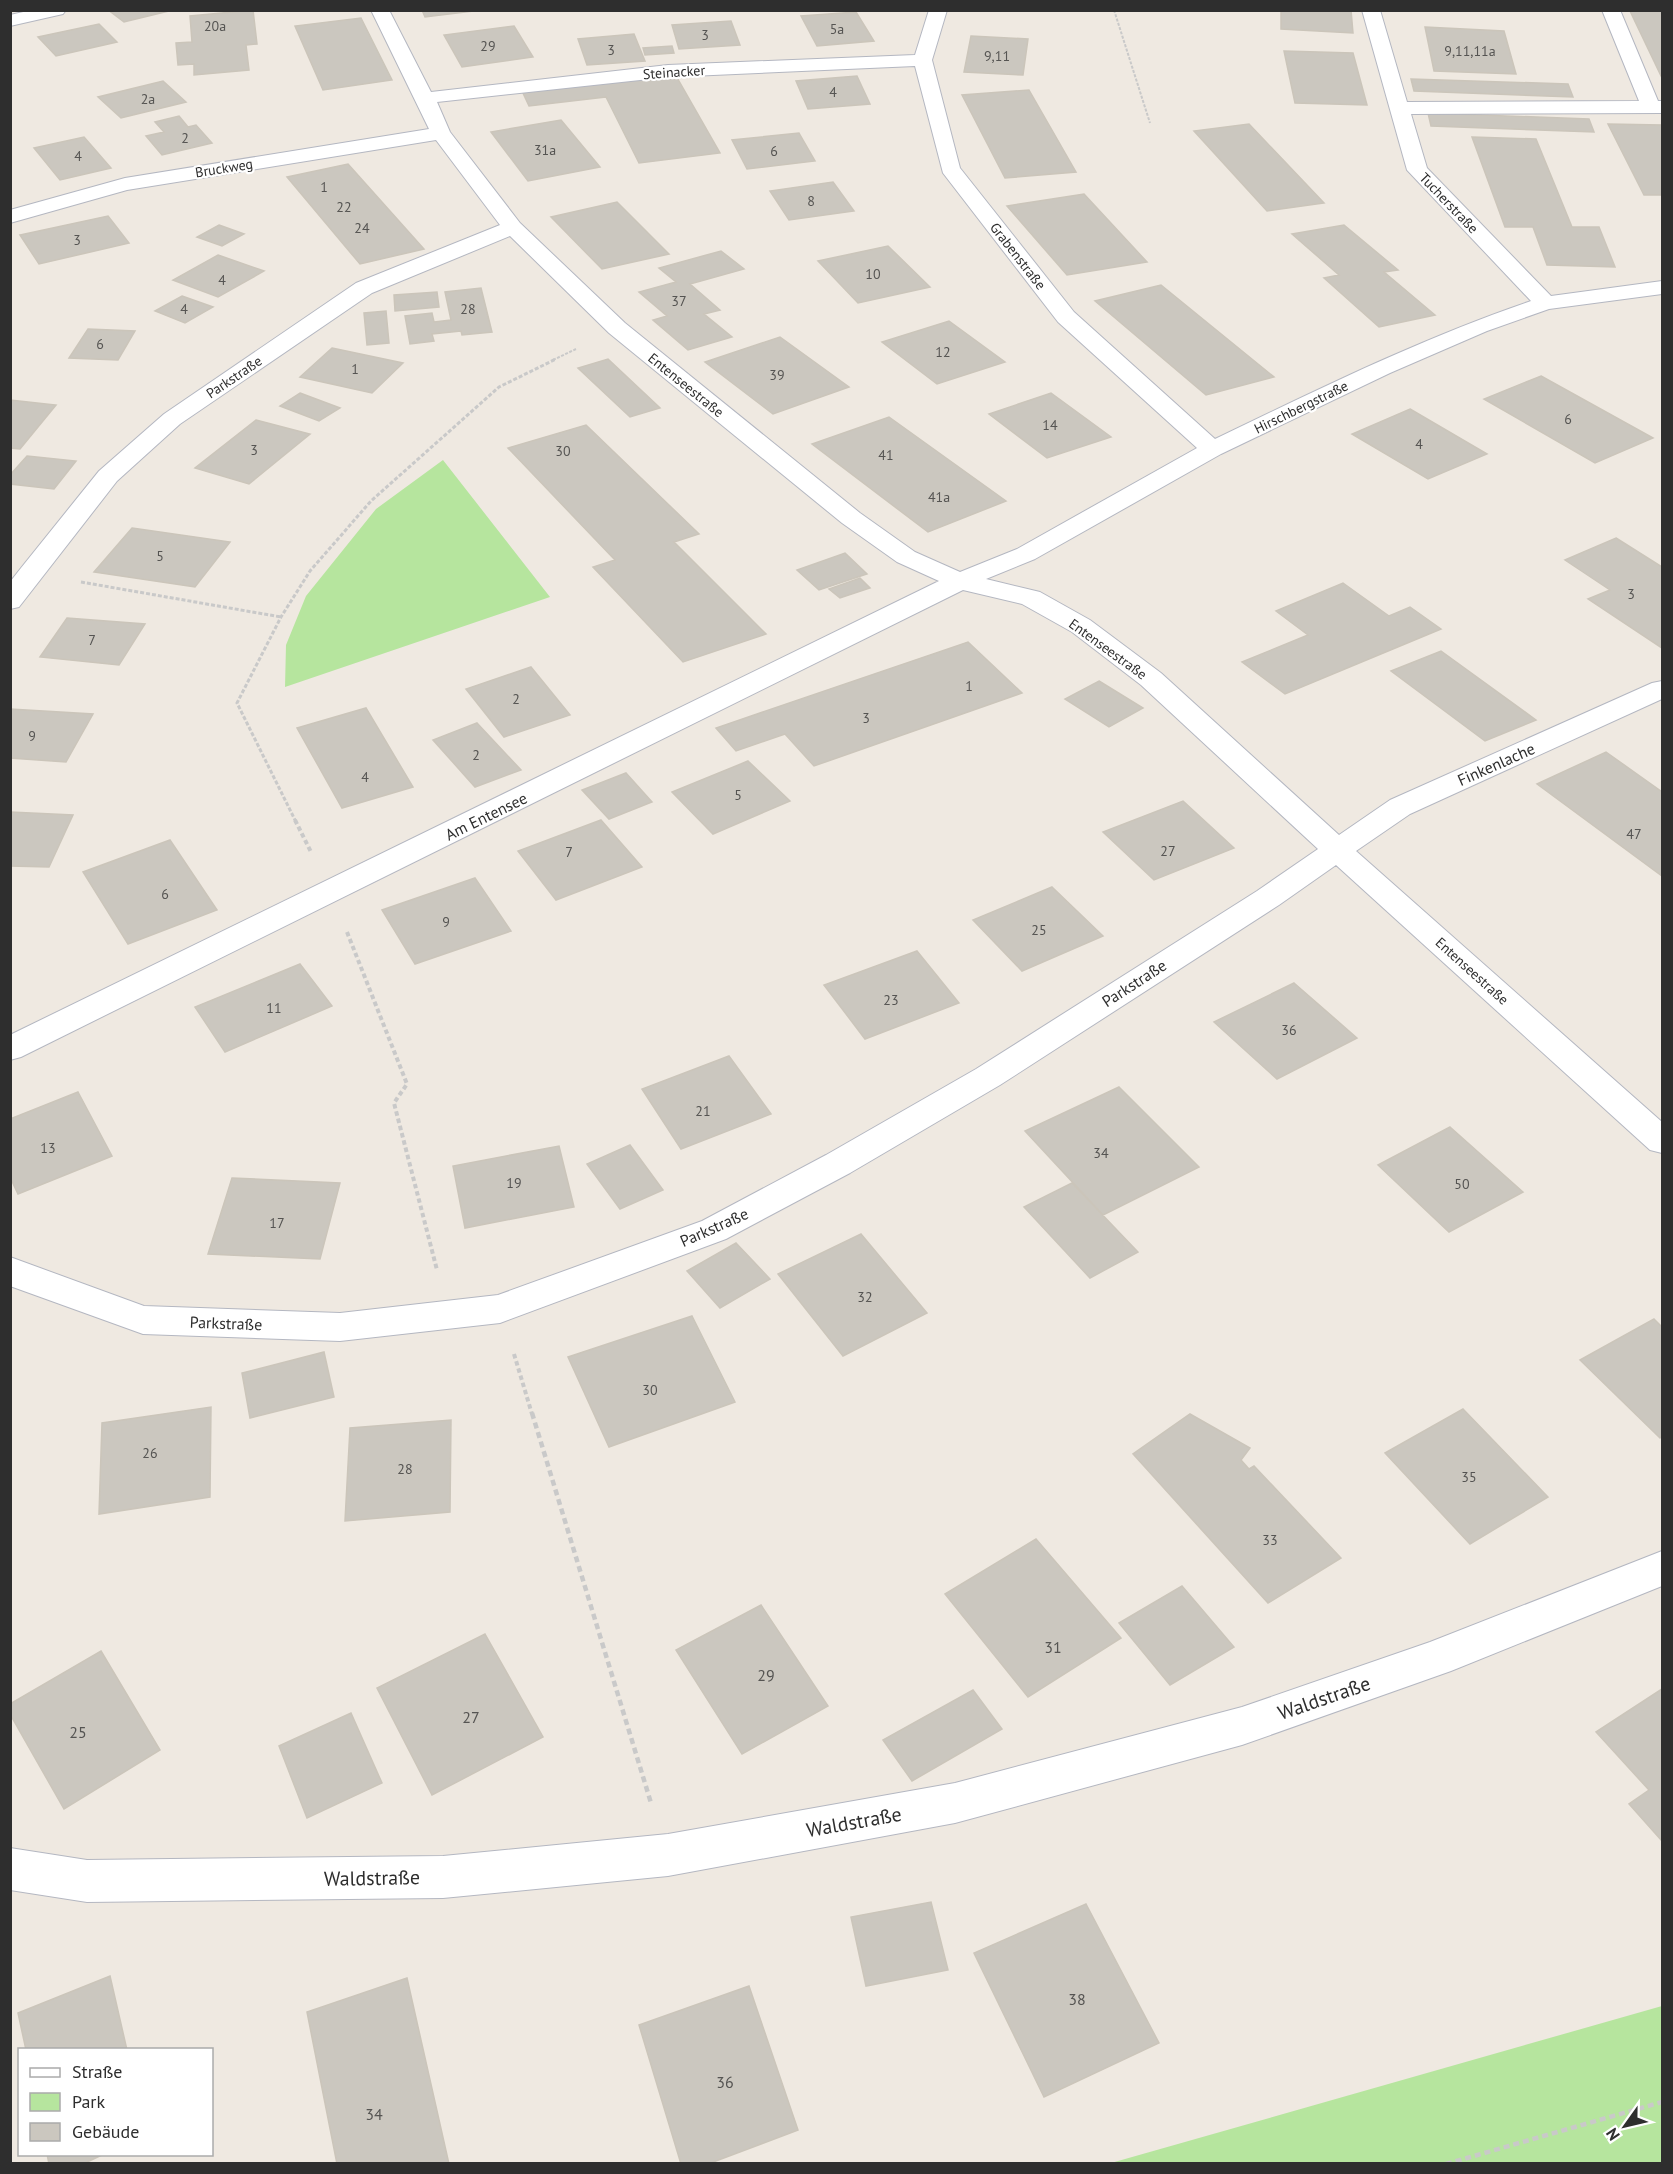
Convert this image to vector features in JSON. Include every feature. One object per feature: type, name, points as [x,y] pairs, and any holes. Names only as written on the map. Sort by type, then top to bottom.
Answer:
[{"type":"street","points":[[10,21],[57,10]]},
{"type":"street","name":"Entenseestraße","points":[[380,10],[441,133],[513,227],[617,328],[851,519],[906,557],[960,581],[1031,598],[1081,626],[1151,680],[1662,1141]]},
{"type":"street","points":[[923,60],[938,10]]},
{"type":"street","name":"Tucherstraße","points":[[1371,10],[1417,170],[1546,303]]},
{"type":"street","points":[[1399,108],[1657,107],[1611,10]]},
{"type":"street","name":"Steinacker","points":[[425,98],[668,71],[923,60]]},
{"type":"street","name":"Grabenstraße","points":[[923,60],[950,169],[1066,316],[1212,449]]},
{"type":"street","name":"Bruckweg","points":[[10,218],[125,184],[441,133]]},
{"type":"street","name":"Parkstraße","points":[[10,601],[108,476],[172,419],[364,288],[513,227]]},
{"type":"street","name":"Hirschbergstraße","points":[[960,581],[1026,554],[1212,449],[1382,368],[1479,326],[1546,303],[1662,288]]},
{"type":"street","name":"Am Entensee","points":[[10,1049],[960,581]]},
{"type":"street","name":"Finkenlache","points":[[1336,849],[1400,807],[1662,689]]},
{"type":"street","name":"Parkstraße","points":[[10,1271],[143,1320],[340,1327],[500,1309],[714,1230],[838,1164],[988,1077],[1268,898],[1336,849]]},
{"type":"street","name":"Waldstraße","points":[[10,1869],[87,1881],[443,1877],[668,1855],[955,1803],[1242,1726],[1437,1658],[1662,1568]]},
{"type":"path","points":[[1114,10],[1150,123]]},
{"type":"path","points":[[617,328],[499,387],[371,501],[310,571],[281,617],[237,703],[331,892],[407,1084],[394,1103],[437,1270],[500,1309],[668,1855]]},
{"type":"path","points":[[30,573],[281,617]]},
{"type":"path","points":[[1446,2163],[1662,2102]]},
{"type":"green space","points":[[443,460],[550,597],[285,687],[286,645],[306,596],[376,509]]},
{"type":"green space","points":[[1662,2006],[1662,2163],[1111,2163]]},
{"type":"building","points":[[173,10],[124,22],[111,12]]},
{"type":"building","points":[[253,10],[257,44],[246,45],[249,70],[194,75],[194,64],[178,65],[176,43],[192,42],[190,16]]},
{"type":"building","points":[[422,10],[473,10],[474,11],[425,17]]},
{"type":"building","points":[[1281,10],[1351,10],[1353,33],[1281,29]]},
{"type":"building","points":[[1662,10],[1662,78],[1630,11]]},
{"type":"building","points":[[856,12],[874,41],[817,46],[801,16]]},
{"type":"building","points":[[361,18],[392,80],[323,90],[295,26]]},
{"type":"building","points":[[731,21],[740,45],[679,49],[672,25]]},
{"type":"building","points":[[99,24],[117,42],[56,56],[38,37]]},
{"type":"building","points":[[514,26],[533,57],[462,67],[444,35]]},
{"type":"building","points":[[1425,27],[1504,31],[1516,74],[1434,71]]},
{"type":"building","points":[[634,34],[645,61],[587,65],[578,39]]},
{"type":"building","points":[[971,36],[1028,39],[1023,75],[964,72]]},
{"type":"building","points":[[672,46],[674,53],[645,55],[643,48]]},
{"type":"building","points":[[1284,51],[1353,53],[1367,105],[1295,103]]},
{"type":"building","points":[[675,74],[720,153],[639,163],[606,97],[529,106],[522,91]]},
{"type":"building","points":[[857,76],[870,104],[808,109],[796,81]]},
{"type":"building","points":[[1411,79],[1568,84],[1573,97],[1414,91]]},
{"type":"building","points":[[163,81],[186,102],[121,118],[98,97]]},
{"type":"building","points":[[1029,90],[1076,172],[1005,178],[962,95]]},
{"type":"building","points":[[1428,113],[1589,119],[1594,132],[1431,126]]},
{"type":"building","points":[[179,116],[188,127],[196,125],[212,143],[162,155],[146,136],[164,132],[155,122]]},
{"type":"building","points":[[561,120],[600,167],[528,181],[491,132]]},
{"type":"building","points":[[1249,124],[1324,203],[1267,211],[1194,131]]},
{"type":"building","points":[[1608,124],[1662,125],[1662,195],[1644,195]]},
{"type":"building","points":[[799,133],[815,161],[747,169],[732,140]]},
{"type":"building","points":[[84,137],[111,168],[60,180],[34,148]]},
{"type":"building","points":[[1472,137],[1536,139],[1572,227],[1599,227],[1615,267],[1547,265],[1533,227],[1505,227]]},
{"type":"building","points":[[348,164],[424,249],[360,264],[287,177]]},
{"type":"building","points":[[833,182],[854,211],[789,220],[770,191]]},
{"type":"building","points":[[1084,194],[1147,262],[1067,275],[1007,206]]},
{"type":"building","points":[[617,202],[669,254],[602,269],[551,217]]},
{"type":"building","points":[[108,216],[129,243],[39,264],[20,235]]},
{"type":"building","points":[[219,225],[244,234],[222,246],[197,237]]},
{"type":"building","points":[[1344,225],[1398,270],[1384,272],[1435,315],[1379,327],[1324,278],[1339,275],[1292,234]]},
{"type":"building","points":[[888,246],[930,287],[858,303],[818,261]]},
{"type":"building","points":[[721,251],[744,269],[690,284],[720,310],[704,314],[732,337],[688,350],[653,320],[667,316],[639,292],[676,282],[659,268]]},
{"type":"building","points":[[218,255],[264,271],[218,297],[173,280]]},
{"type":"building","points":[[1161,285],[1274,377],[1206,395],[1095,301]]},
{"type":"building","points":[[481,288],[492,332],[462,335],[461,331],[432,334],[434,341],[410,344],[405,316],[432,313],[434,322],[451,320],[445,292]]},
{"type":"building","points":[[437,292],[439,307],[395,311],[394,295]]},
{"type":"building","points":[[182,296],[213,307],[185,323],[155,311]]},
{"type":"building","points":[[386,311],[389,343],[367,345],[364,313]]},
{"type":"building","points":[[949,321],[1005,362],[937,384],[882,342]]},
{"type":"building","points":[[88,329],[135,331],[118,360],[69,358]]},
{"type":"building","points":[[780,337],[849,387],[773,414],[705,362]]},
{"type":"building","points":[[332,348],[403,363],[372,393],[300,377]]},
{"type":"building","points":[[608,359],[660,408],[630,417],[578,368]]},
{"type":"building","points":[[1541,376],[1653,438],[1595,463],[1484,399]]},
{"type":"building","points":[[300,393],[340,408],[319,421],[280,406]]},
{"type":"building","points":[[1051,393],[1111,437],[1047,458],[989,414]]},
{"type":"building","points":[[10,400],[56,405],[20,449],[10,448]]},
{"type":"building","points":[[1410,409],[1487,454],[1428,479],[1352,434]]},
{"type":"building","points":[[889,417],[1006,501],[928,532],[812,444]]},
{"type":"building","points":[[256,420],[310,434],[249,484],[195,468]]},
{"type":"building","points":[[586,425],[699,534],[674,542],[766,634],[683,662],[593,567],[615,560],[508,448]]},
{"type":"building","points":[[27,456],[76,461],[54,489],[10,484],[10,475]]},
{"type":"building","points":[[132,528],[230,542],[195,587],[94,572]]},
{"type":"building","points":[[1616,538],[1662,567],[1662,648],[1588,599],[1610,590],[1565,560]]},
{"type":"building","points":[[845,553],[867,574],[819,590],[797,570]]},
{"type":"building","points":[[860,578],[870,588],[840,598],[829,589]]},
{"type":"building","points":[[1343,583],[1389,616],[1410,607],[1441,629],[1285,694],[1242,662],[1308,635],[1276,611]]},
{"type":"building","points":[[67,618],[145,624],[119,665],[40,657]]},
{"type":"building","points":[[968,642],[1022,693],[814,766],[785,734],[736,751],[716,728]]},
{"type":"building","points":[[1441,651],[1536,720],[1485,741],[1391,671]]},
{"type":"building","points":[[531,667],[570,715],[504,737],[466,689]]},
{"type":"building","points":[[1099,681],[1143,708],[1109,727],[1065,699]]},
{"type":"building","points":[[366,708],[413,787],[342,808],[297,728]]},
{"type":"building","points":[[10,709],[93,714],[66,762],[10,758]]},
{"type":"building","points":[[477,723],[521,770],[475,787],[433,740]]},
{"type":"building","points":[[1606,752],[1662,792],[1662,876],[1537,784]]},
{"type":"building","points":[[748,761],[790,801],[713,834],[672,792]]},
{"type":"building","points":[[626,773],[652,802],[609,819],[582,790]]},
{"type":"building","points":[[1183,801],[1234,848],[1154,880],[1103,832]]},
{"type":"building","points":[[10,812],[73,815],[49,867],[10,866]]},
{"type":"building","points":[[601,820],[642,867],[556,900],[518,851]]},
{"type":"building","points":[[170,840],[217,910],[128,944],[83,872]]},
{"type":"building","points":[[475,878],[511,931],[415,964],[382,910]]},
{"type":"building","points":[[1052,887],[1103,936],[1022,971],[973,920]]},
{"type":"building","points":[[917,951],[959,1003],[865,1039],[824,985]]},
{"type":"building","points":[[300,964],[332,1006],[225,1052],[195,1007]]},
{"type":"building","points":[[1294,983],[1357,1038],[1277,1079],[1214,1022]]},
{"type":"building","points":[[729,1056],[771,1114],[681,1149],[642,1089]]},
{"type":"building","points":[[1119,1087],[1199,1167],[1103,1215],[1025,1131]]},
{"type":"building","points":[[78,1092],[112,1156],[18,1194],[10,1177],[10,1119]]},
{"type":"building","points":[[1450,1127],[1523,1192],[1449,1232],[1378,1165]]},
{"type":"building","points":[[630,1145],[663,1190],[620,1209],[587,1164]]},
{"type":"building","points":[[559,1146],[574,1207],[465,1228],[453,1166]]},
{"type":"building","points":[[232,1178],[340,1183],[320,1259],[208,1254]]},
{"type":"building","points":[[1072,1183],[1138,1252],[1090,1278],[1024,1207]]},
{"type":"building","points":[[861,1234],[927,1313],[843,1356],[778,1274]]},
{"type":"building","points":[[736,1243],[770,1279],[720,1308],[687,1271]]},
{"type":"building","points":[[692,1316],[735,1402],[609,1447],[568,1357]]},
{"type":"building","points":[[1654,1319],[1662,1327],[1662,1436],[1660,1438],[1580,1360]]},
{"type":"building","points":[[324,1352],[334,1397],[250,1418],[242,1373]]},
{"type":"building","points":[[211,1407],[210,1497],[99,1514],[102,1423]]},
{"type":"building","points":[[1463,1409],[1548,1497],[1470,1544],[1385,1453]]},
{"type":"building","points":[[1190,1414],[1250,1448],[1241,1460],[1249,1469],[1254,1466],[1341,1558],[1268,1603],[1133,1454]]},
{"type":"building","points":[[451,1420],[450,1512],[345,1521],[350,1428]]},
{"type":"building","points":[[1036,1539],[1121,1638],[1028,1697],[945,1594]]},
{"type":"building","points":[[1182,1586],[1234,1647],[1170,1685],[1119,1623]]},
{"type":"building","points":[[761,1605],[828,1706],[742,1754],[676,1650]]},
{"type":"building","points":[[485,1634],[543,1737],[432,1795],[377,1688]]},
{"type":"building","points":[[101,1651],[160,1750],[64,1809],[10,1714],[10,1704]]},
{"type":"building","points":[[1662,1689],[1662,1841],[1629,1804],[1649,1790],[1596,1732]]},
{"type":"building","points":[[973,1690],[1002,1729],[912,1781],[883,1740]]},
{"type":"building","points":[[351,1713],[382,1783],[307,1818],[279,1746]]},
{"type":"building","points":[[931,1902],[948,1970],[866,1986],[851,1917]]},
{"type":"building","points":[[1086,1904],[1159,2043],[1044,2097],[974,1953]]},
{"type":"building","points":[[110,1976],[127,2048],[26,2048],[18,2013]]},
{"type":"building","points":[[407,1978],[449,2164],[337,2164],[307,2012]]},
{"type":"building","points":[[749,1986],[798,2130],[708,2164],[681,2164],[639,2025]]},
{"type":"building","points":[[47,2156],[100,2156],[83,2164],[49,2164]]}]
